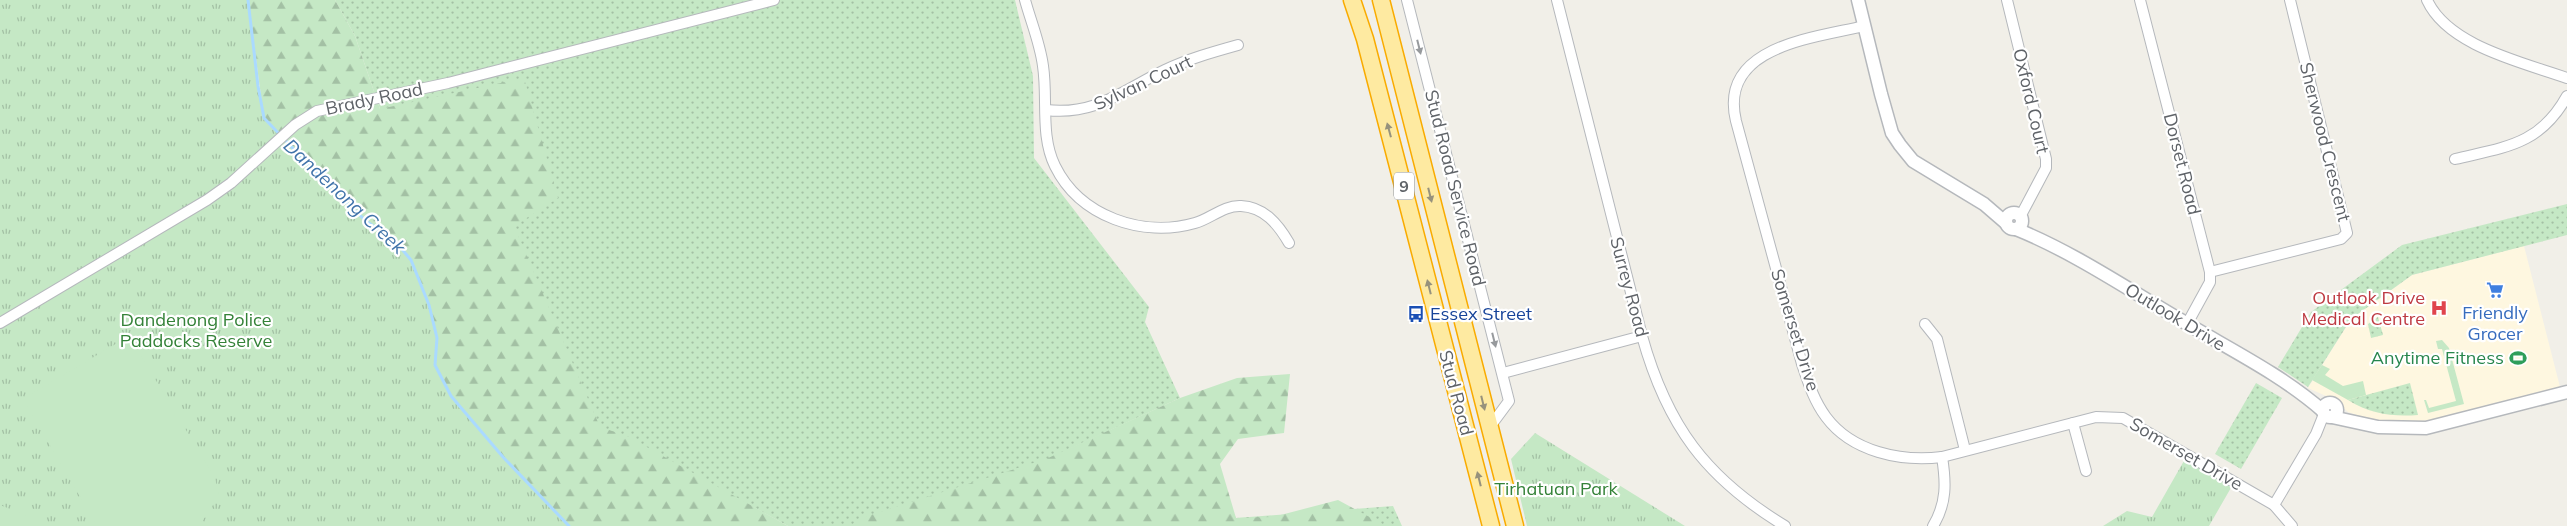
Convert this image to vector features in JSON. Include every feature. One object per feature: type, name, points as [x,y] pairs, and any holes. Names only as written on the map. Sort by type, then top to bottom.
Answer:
[{"type":"highway","name":"Stud Road","points":[[1352,0],[1365,38],[1491,526]]},
{"type":"highway","name":"Stud Road","points":[[1381,0],[1515,526]]},
{"type":"street","name":"Brady Road","points":[[0,323],[200,205],[248,167],[304,118],[332,107],[448,83],[774,0]]},
{"type":"street","points":[[1025,0],[1043,66],[1048,146],[1058,172],[1078,197],[1102,214],[1139,226],[1162,228],[1198,222],[1229,208],[1248,207],[1264,213],[1289,243]]},
{"type":"street","name":"Stud Road Service Road","points":[[1407,0],[1509,401],[1489,428]]},
{"type":"street","name":"Surrey Road","points":[[1557,0],[1642,336],[1658,389],[1693,448],[1722,480],[1754,507],[1785,526]]},
{"type":"street","name":"Outlook Drive","points":[[1858,0],[1892,133],[1913,161],[1984,204],[2015,219],[2047,241],[2302,393],[2329,412],[2359,423],[2401,429],[2426,428],[2567,392]]},
{"type":"street","name":"Oxford Court","points":[[2007,0],[2046,159],[2046,168],[2015,219]]},
{"type":"street","name":"Dorset Road","points":[[2140,0],[2210,272]]},
{"type":"street","name":"Sherwood Crescent","points":[[2210,272],[2341,239],[2348,233],[2290,0]]},
{"type":"street","points":[[2427,0],[2430,8],[2454,32],[2482,47],[2567,78]]},
{"type":"street","name":"Somerset Drive","points":[[1864,26],[1787,45],[1762,55],[1748,66],[1738,83],[1735,95],[1734,113],[1811,392],[1826,417],[1839,430],[1864,446],[1890,456],[1920,460],[1942,457],[2096,417],[2123,418],[2274,505],[2292,526]]},
{"type":"street","name":"Sylvan Court","points":[[1046,110],[1061,112],[1103,104],[1167,69],[1238,45]]},
{"type":"street","points":[[2455,159],[2512,145],[2538,133],[2556,116],[2567,96]]},
{"type":"street","points":[[2187,324],[2210,282],[2210,272]]},
{"type":"street","points":[[1925,324],[1937,339],[1965,450]]},
{"type":"street","points":[[1503,373],[1642,336]]},
{"type":"street","points":[[2274,505],[2329,412]]},
{"type":"street","points":[[2073,423],[2086,471]]},
{"type":"street","points":[[1933,526],[1945,497],[1946,478],[1942,457]]},
{"type":"shaded area","points":[[2524,246],[2560,387],[2430,420],[2409,423],[2369,419],[2348,412],[2335,400],[2308,388],[2351,319],[2412,275]]},
{"type":"green space","name":"Dandenong Police Paddocks Reserve","points":[[0,0],[248,0],[258,86],[264,118],[329,186],[366,221],[395,241],[411,260],[429,305],[437,338],[435,365],[451,396],[503,457],[569,526],[0,526]]},
{"type":"green space","points":[[248,0],[335,0],[355,36],[380,109],[524,78],[558,198],[514,226],[600,427],[627,436],[788,526],[567,525],[503,457],[451,396],[435,365],[437,338],[429,305],[411,260],[395,241],[366,221],[329,186],[264,118]]},
{"type":"green space","points":[[335,0],[1015,0],[1033,76],[1034,158],[1149,307],[1145,322],[1180,398],[1065,451],[1184,410],[1236,518],[1393,506],[1402,526],[788,526],[746,503],[780,526],[398,526],[380,109],[355,36]]},
{"type":"green space","points":[[2567,204],[2567,235],[2412,275],[2351,319],[2308,387],[2278,367],[2311,312],[2402,245]]},
{"type":"green space","points":[[2378,317],[2383,335],[2371,338],[2368,324]]},
{"type":"green space","points":[[129,336],[215,478],[219,496],[199,526],[97,526],[23,399]]},
{"type":"green space","points":[[2442,340],[2449,348],[2464,404],[2428,413],[2424,400],[2426,400],[2429,408],[2456,401],[2442,349],[2438,349],[2436,341]]},
{"type":"green space","points":[[2322,365],[2330,369],[2325,375],[2343,386],[2363,381],[2366,395],[2348,400],[2312,380]]},
{"type":"green space","points":[[1290,374],[1284,433],[1238,439],[1220,464],[1236,518],[1273,517],[1338,500],[1386,526],[850,526],[861,518],[1046,459],[1180,398],[1237,378]]},
{"type":"green space","points":[[2256,383],[2282,398],[2241,469],[2215,454]]},
{"type":"green space","points":[[2410,383],[2418,415],[2382,414],[2365,409],[2348,400]]},
{"type":"green space","name":"Tirhatuan Park","points":[[1535,433],[1685,526],[1527,526],[1511,459]]},
{"type":"green space","points":[[2185,459],[2232,486],[2209,526],[2103,526],[2127,511],[2152,517]]},
{"type":"green space","points":[[0,505],[36,519],[45,526],[0,526]]},
{"type":"waterway","name":"Dandenong Creek","points":[[248,0],[258,86],[264,118],[329,186],[366,221],[395,241],[411,260],[429,305],[437,338],[435,365],[451,396],[503,457],[569,526]]},
{"type":"place","name":"Friendly Grocer","points":[[2495,290]]},
{"type":"place","name":"Outlook Drive Medical Centre","points":[[2439,308]]},
{"type":"place","name":"Essex Street","points":[[1416,314]]},
{"type":"place","name":"Anytime Fitness","points":[[2518,358]]}]
